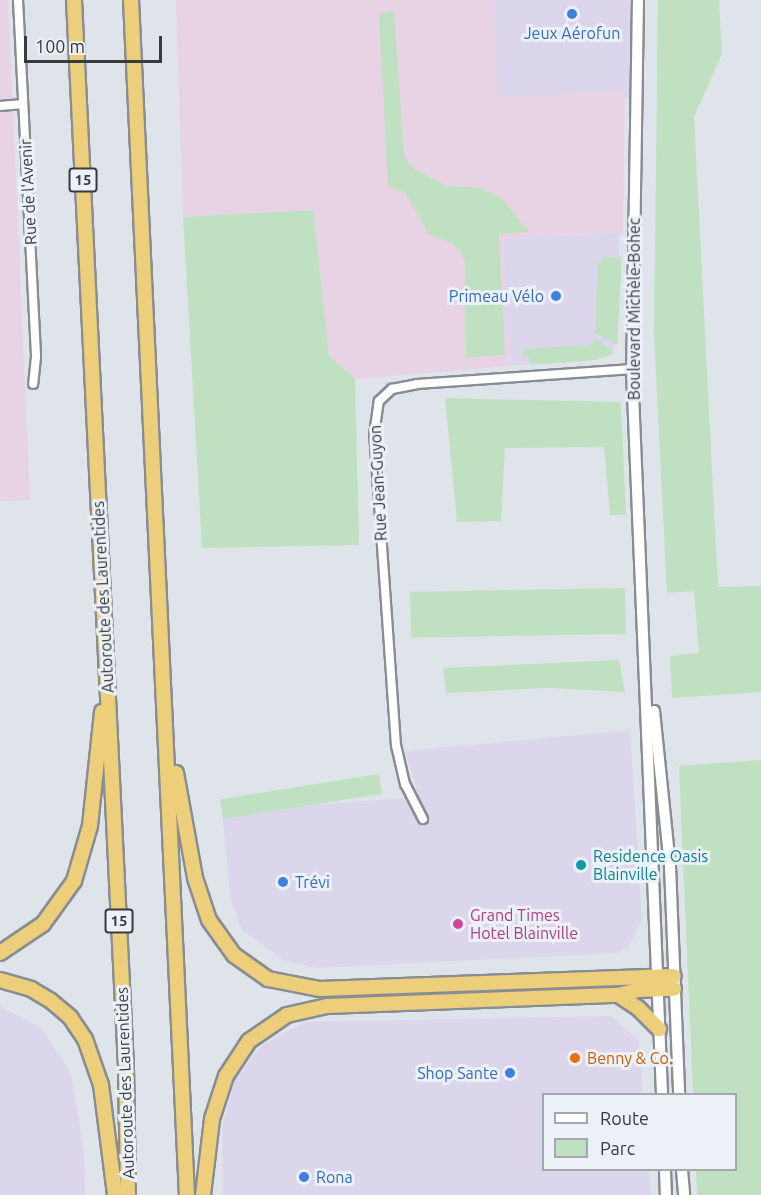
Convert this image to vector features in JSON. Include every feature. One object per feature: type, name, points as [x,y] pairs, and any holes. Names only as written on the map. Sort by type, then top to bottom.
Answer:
[{"type":"highway","name":"Autoroute des Laurentides","points":[[74,0],[128,1195]]},
{"type":"highway","points":[[131,0],[167,727],[187,1195]]},
{"type":"highway","points":[[0,953],[25,939],[50,917],[66,896],[80,865],[90,820],[106,671]]},
{"type":"highway","points":[[167,727],[195,878],[206,911],[234,955],[268,979],[320,989],[674,982]]},
{"type":"highway","points":[[0,981],[31,989],[51,1001],[70,1017],[85,1039],[101,1086],[115,1195]]},
{"type":"highway","points":[[203,1195],[212,1119],[222,1085],[244,1047],[279,1019],[327,1006],[618,996],[657,983]]},
{"type":"highway","points":[[618,996],[638,1008],[659,1029]]},
{"type":"street","name":"Rue de l'Avenir","points":[[18,0],[36,357],[33,384]]},
{"type":"street","name":"Boulevard Michèle-Bohec","points":[[638,0],[632,369],[645,618],[662,1093]]},
{"type":"street","points":[[0,106],[23,104]]},
{"type":"street","name":"Rue Jean-Guyon","points":[[423,819],[405,784],[396,746],[374,435],[377,406],[392,389],[417,384],[632,369]]},
{"type":"street","name":"Boulevard Michèle-Bohec","points":[[645,618],[670,866],[679,1093]]},
{"type":"street","points":[[665,1171],[666,1195]]},
{"type":"street","points":[[682,1171],[684,1195]]},
{"type":"shaded area","points":[[0,0],[8,0],[30,500],[0,501]]},
{"type":"shaded area","points":[[176,0],[493,0],[499,98],[625,90],[623,232],[503,239],[510,366],[355,379],[329,355],[313,210],[183,217]]},
{"type":"shaded area","points":[[493,0],[631,0],[631,98],[493,98]]},
{"type":"shaded area","points":[[623,232],[619,237],[618,343],[608,357],[510,366],[503,239]]},
{"type":"shaded area","points":[[630,730],[642,920],[628,948],[617,953],[317,968],[285,961],[242,930],[231,901],[222,812],[419,797],[405,751]]},
{"type":"shaded area","points":[[0,1006],[41,1028],[71,1073],[84,1151],[85,1195],[0,1195]]},
{"type":"shaded area","points":[[611,1016],[639,1040],[643,1093],[542,1093],[542,1171],[649,1171],[651,1195],[223,1195],[222,1126],[235,1079],[261,1046],[304,1022]]},
{"type":"green space","points":[[658,0],[719,0],[722,54],[694,117],[718,587],[761,586],[761,692],[672,698],[670,656],[699,653],[694,591],[667,593],[654,334]]},
{"type":"green space","points":[[394,11],[404,157],[416,170],[446,186],[480,188],[502,198],[529,232],[499,234],[505,355],[466,357],[465,262],[460,251],[452,243],[429,235],[405,192],[388,186],[379,14]]},
{"type":"green space","points":[[313,210],[329,355],[355,379],[359,545],[202,548],[183,217]]},
{"type":"green space","points":[[604,257],[622,257],[617,345],[595,333],[598,263]]},
{"type":"green space","points":[[597,339],[615,353],[596,360],[530,365],[529,357],[523,357],[524,349],[589,345]]},
{"type":"green space","points":[[445,398],[621,402],[626,515],[610,515],[604,447],[505,448],[501,521],[457,522]]},
{"type":"green space","points":[[625,588],[626,634],[411,638],[410,592]]},
{"type":"green space","points":[[619,660],[625,692],[549,688],[446,693],[443,668]]},
{"type":"green space","points":[[761,760],[761,1195],[697,1195],[696,1171],[737,1171],[737,1093],[693,1093],[679,766]]},
{"type":"green space","points":[[379,774],[382,794],[223,819],[220,799]]},
{"type":"place","name":"Jeux Aérofun","points":[[572,14]]},
{"type":"place","name":"Primeau Vélo","points":[[556,296]]},
{"type":"place","name":"Residence Oasis Blainville","points":[[581,865]]},
{"type":"place","name":"Trévi","points":[[283,882]]},
{"type":"place","name":"Grand Times Hotel Blainville","points":[[458,924]]},
{"type":"place","name":"Benny & Co.","points":[[575,1058]]},
{"type":"place","name":"Shop Sante","points":[[510,1073]]},
{"type":"place","name":"Rona","points":[[304,1177]]}]
